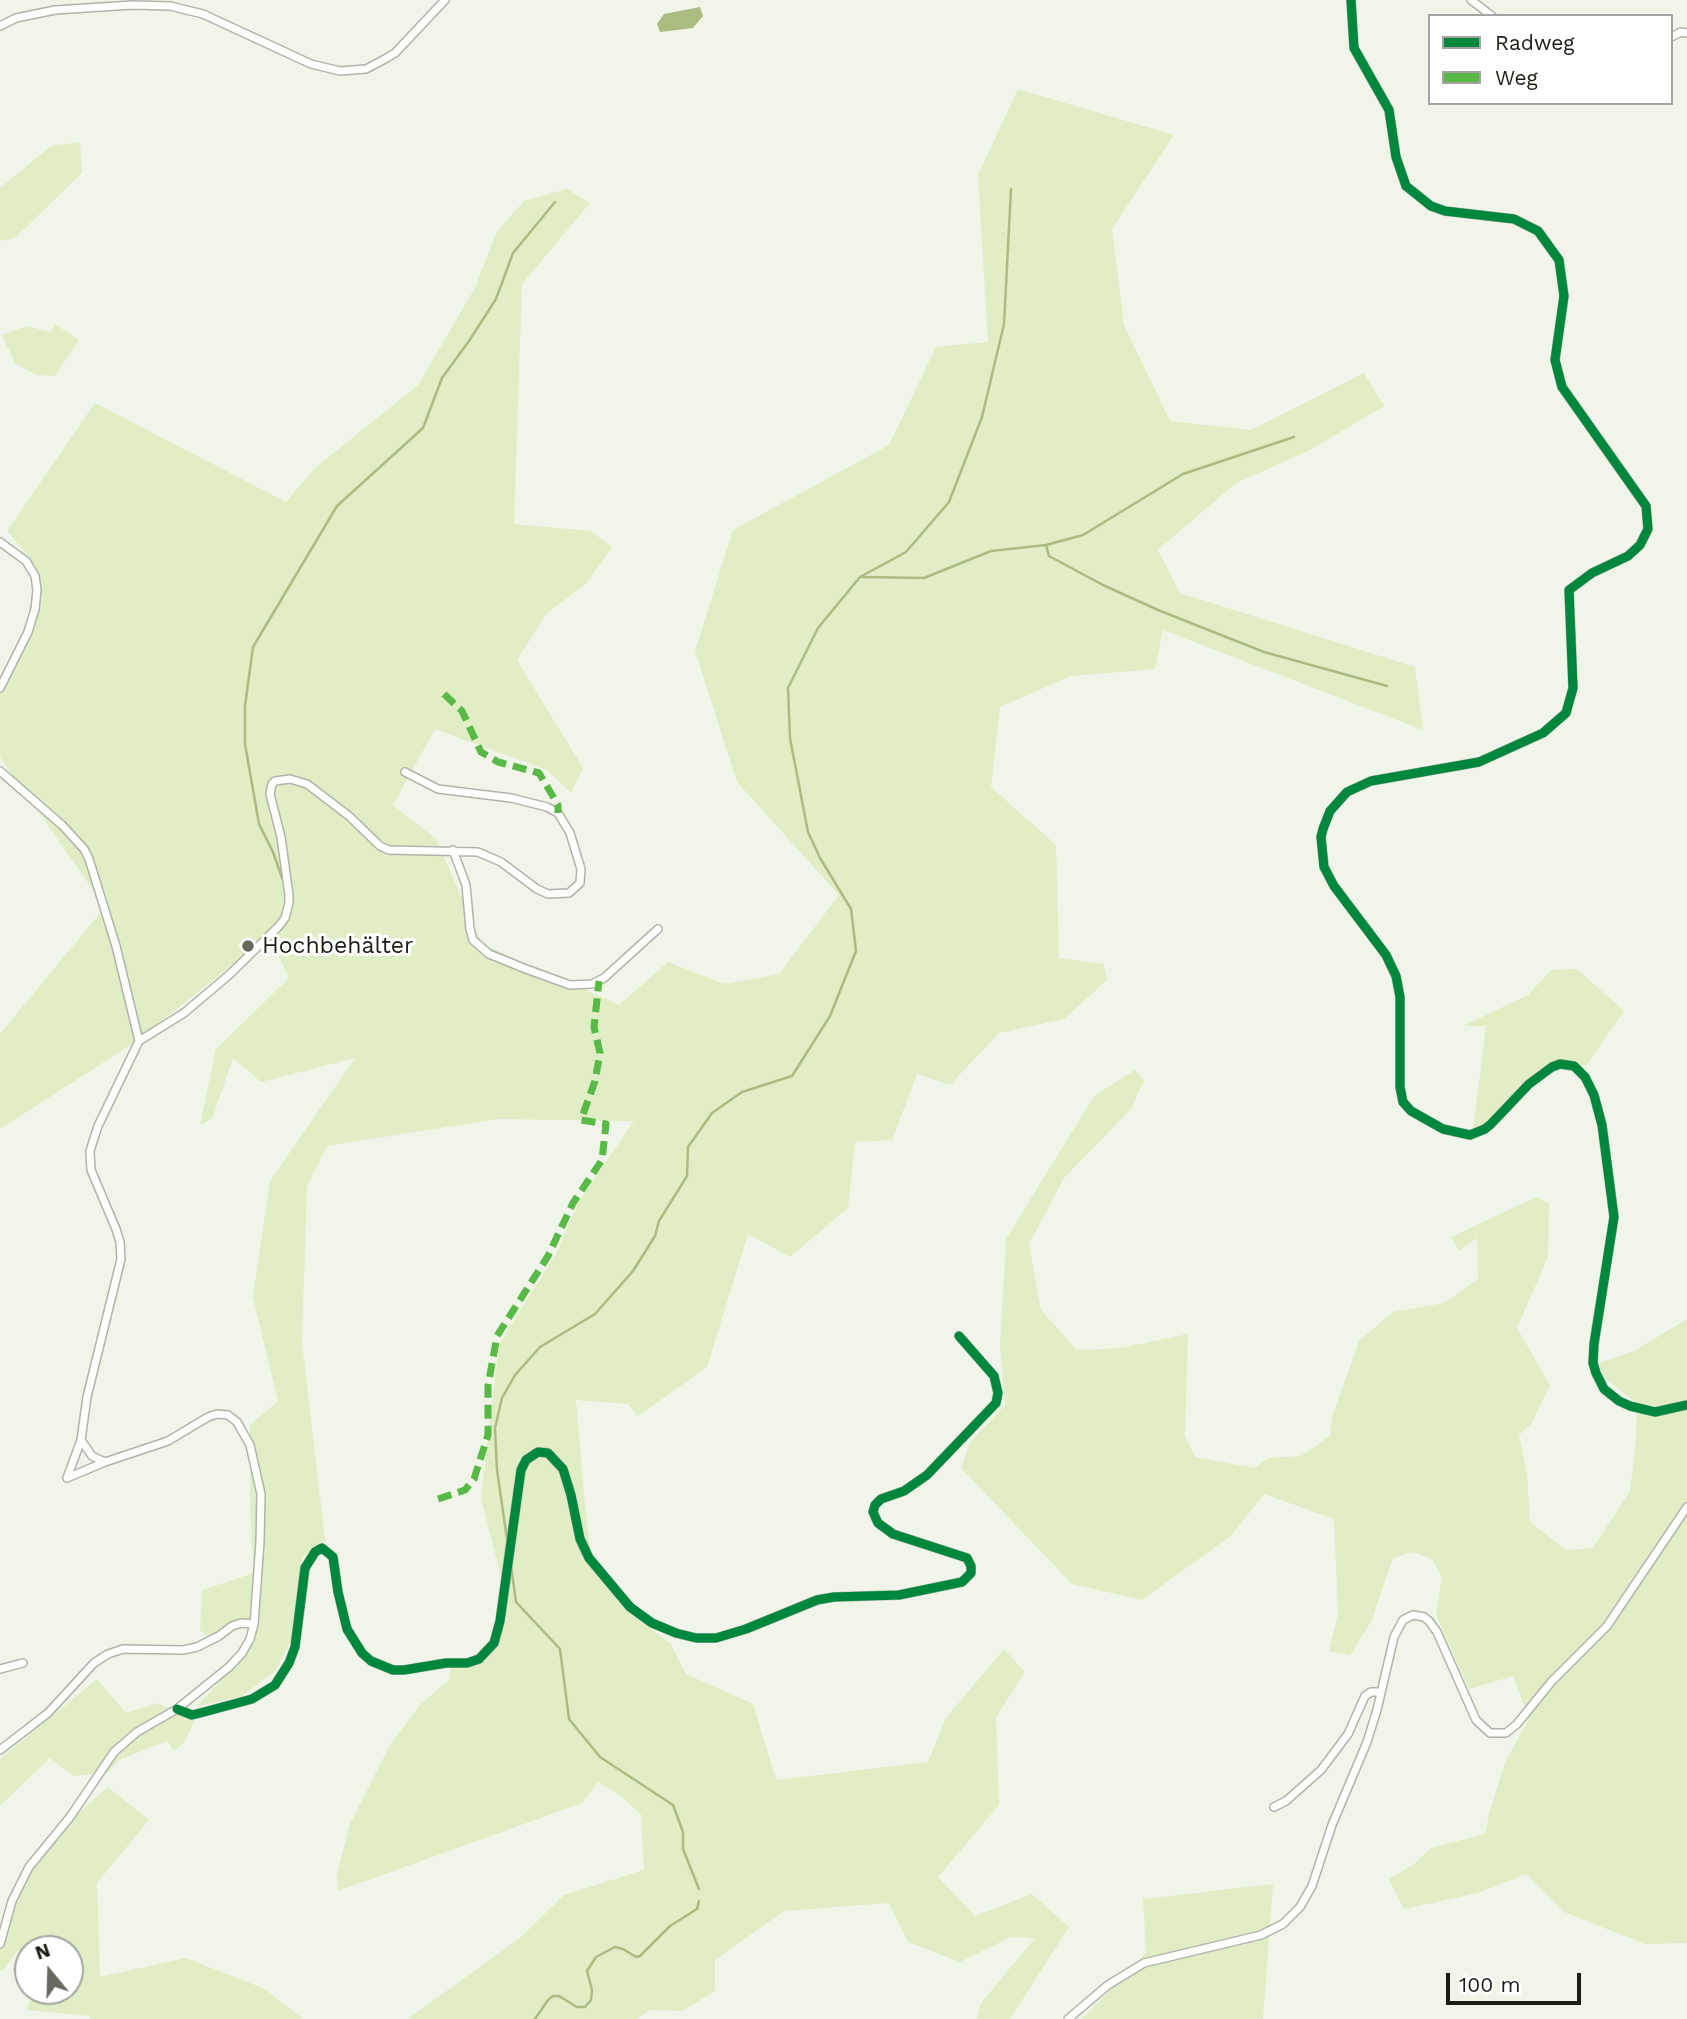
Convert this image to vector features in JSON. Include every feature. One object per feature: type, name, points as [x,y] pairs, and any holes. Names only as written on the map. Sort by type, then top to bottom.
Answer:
[{"type":"street","points":[[0,26],[16,18],[55,10],[132,5],[170,6],[203,14],[311,64],[340,71],[366,69],[395,53],[445,0]]},
{"type":"street","points":[[1351,0],[1354,48],[1389,110],[1396,157],[1406,186],[1431,206],[1445,211],[1514,219],[1538,231],[1559,260],[1564,296],[1555,360],[1562,387],[1646,506],[1648,529],[1640,545],[1628,556],[1592,573],[1569,590],[1573,688],[1566,713],[1543,733],[1479,762],[1371,781],[1347,792],[1330,811],[1323,829],[1321,837],[1324,867],[1334,886],[1387,955],[1396,976],[1400,997],[1401,1087],[1404,1102],[1411,1111],[1443,1129],[1470,1135],[1485,1129],[1529,1084],[1552,1067],[1568,1065],[1580,1070],[1585,1077],[1594,1096],[1602,1125],[1614,1205],[1613,1236],[1594,1344],[1593,1363],[1596,1373],[1604,1389],[1630,1406],[1655,1412],[1687,1405]]},
{"type":"street","points":[[1471,0],[1489,14]]},
{"type":"street","points":[[0,542],[26,561],[35,576],[37,590],[28,632],[0,688]]},
{"type":"street","points":[[0,771],[62,825],[84,849],[116,946],[139,1041]]},
{"type":"street","points":[[0,1944],[12,1901],[29,1867],[70,1817],[105,1763],[130,1737],[177,1709],[229,1667],[242,1653],[254,1624],[261,1494],[250,1446],[237,1422],[228,1415],[217,1414],[168,1441],[67,1478],[81,1440],[87,1397],[121,1259],[116,1229],[91,1170],[90,1151],[98,1126],[139,1041],[184,1013],[229,975],[285,918],[289,895],[281,838],[270,794],[272,784],[290,779],[307,784],[349,816],[380,846],[389,850],[470,850],[490,856],[548,894],[569,893],[577,887],[582,878],[570,833],[558,813],[499,795],[438,789],[405,772]]},
{"type":"street","points":[[453,850],[466,885],[473,940],[489,954],[526,969],[570,985],[592,984],[604,978],[659,929]]},
{"type":"street","points":[[177,1709],[192,1714],[204,1712],[252,1699],[275,1685],[289,1663],[295,1647],[305,1569],[315,1552],[322,1548],[333,1557],[347,1629],[354,1643],[371,1661],[393,1670],[404,1670],[446,1663],[467,1663],[485,1655],[494,1643],[500,1621],[521,1470],[526,1460],[534,1453],[548,1453],[563,1469],[585,1552],[621,1598],[640,1615],[676,1633],[706,1639],[736,1633],[825,1598],[899,1595],[966,1580],[972,1570],[967,1558],[894,1534],[878,1523],[873,1512],[881,1499],[904,1491],[927,1475],[996,1404],[998,1394],[994,1376],[958,1336]]},
{"type":"street","points":[[81,1440],[92,1456],[105,1462]]},
{"type":"street","points":[[1068,2019],[1108,1985],[1144,1963],[1261,1935],[1275,1929],[1300,1907],[1312,1886],[1332,1825],[1369,1735],[1394,1637],[1399,1625],[1408,1617],[1419,1615],[1429,1621],[1437,1632],[1476,1720],[1490,1732],[1506,1733],[1517,1724],[1546,1686],[1606,1626],[1687,1507]]},
{"type":"street","points":[[0,1750],[48,1713],[94,1663],[108,1654],[123,1649],[183,1650],[197,1647],[232,1626],[241,1623],[254,1624]]},
{"type":"street","points":[[0,1669],[23,1663]]},
{"type":"street","points":[[1274,1807],[1286,1801],[1321,1770],[1348,1734],[1365,1696],[1371,1692],[1381,1692]]},
{"type":"shaded area","points":[[700,7],[703,16],[693,28],[660,32],[657,24],[664,14]]},
{"type":"shaded area","points":[[1018,89],[1174,135],[1112,229],[1124,325],[1170,421],[1251,430],[1364,373],[1384,406],[1308,451],[1236,483],[1158,550],[1180,593],[1415,667],[1423,730],[1163,630],[1155,669],[1071,676],[1000,707],[991,787],[1056,845],[1059,958],[1104,964],[1107,980],[1064,1019],[999,1033],[950,1085],[917,1074],[892,1140],[855,1142],[848,1208],[790,1257],[748,1234],[707,1367],[638,1416],[628,1404],[576,1400],[593,1569],[626,1610],[671,1644],[686,1674],[753,1704],[776,1780],[928,1762],[946,1718],[1004,1649],[1025,1672],[996,1717],[999,1805],[938,1877],[975,1916],[1032,1894],[1069,1927],[1010,2019],[977,2019],[981,2003],[1035,1938],[1011,1937],[960,1962],[908,1942],[889,1903],[784,1911],[715,1960],[715,1991],[682,2011],[650,2010],[636,2019],[408,2019],[521,1937],[564,1895],[644,1870],[641,1814],[618,1794],[598,1782],[582,1803],[338,1891],[337,1874],[350,1824],[391,1743],[421,1704],[449,1680],[451,1667],[482,1662],[498,1646],[506,1596],[481,1498],[499,1344],[556,1254],[579,1201],[634,1121],[497,1119],[327,1146],[307,1186],[302,1342],[325,1540],[303,1557],[293,1637],[275,1671],[242,1696],[196,1707],[239,1662],[258,1623],[236,1622],[208,1638],[200,1630],[202,1590],[254,1573],[250,1515],[250,1425],[278,1401],[253,1297],[270,1181],[355,1058],[261,1082],[233,1058],[212,1119],[200,1125],[216,1049],[289,978],[273,945],[249,938],[238,945],[246,954],[135,1042],[0,1129],[0,1034],[105,907],[0,757],[0,696],[35,628],[42,589],[30,558],[7,531],[95,403],[286,502],[315,468],[418,385],[476,286],[496,233],[524,201],[567,189],[590,203],[522,284],[514,524],[591,531],[612,547],[586,584],[547,613],[517,660],[583,768],[571,793],[547,770],[435,729],[393,805],[436,839],[482,944],[619,1005],[668,962],[724,984],[779,974],[839,895],[737,782],[695,651],[733,530],[889,445],[936,347],[988,342],[978,175]]},
{"type":"shaded area","points":[[80,142],[82,173],[15,238],[0,241],[0,188],[51,146]]},
{"type":"shaded area","points":[[55,324],[79,340],[55,376],[36,375],[15,363],[2,335],[27,326],[50,332]]},
{"type":"shaded area","points":[[1577,969],[1624,1011],[1586,1066],[1561,1059],[1538,1070],[1480,1128],[1473,1130],[1486,1026],[1463,1026],[1528,995],[1551,970]]},
{"type":"shaded area","points":[[1135,1070],[1144,1080],[1131,1109],[1064,1178],[1029,1244],[1041,1310],[1077,1350],[1121,1348],[1188,1334],[1185,1436],[1195,1457],[1255,1468],[1268,1458],[1301,1456],[1330,1436],[1332,1417],[1359,1341],[1393,1312],[1444,1303],[1478,1279],[1477,1238],[1459,1251],[1451,1237],[1536,1197],[1549,1203],[1548,1257],[1517,1328],[1550,1385],[1531,1424],[1519,1435],[1527,1473],[1530,1522],[1566,1550],[1593,1548],[1630,1491],[1637,1403],[1605,1378],[1596,1364],[1634,1351],[1687,1319],[1687,1943],[1645,1944],[1564,1912],[1526,1874],[1478,1893],[1404,1909],[1389,1879],[1414,1864],[1431,1848],[1485,1834],[1506,1760],[1529,1719],[1513,1676],[1469,1689],[1436,1615],[1442,1577],[1432,1559],[1412,1552],[1393,1558],[1371,1622],[1350,1655],[1329,1651],[1338,1614],[1334,1519],[1264,1494],[1232,1535],[1142,1600],[1072,1584],[961,1468],[970,1442],[1005,1405],[1000,1346],[1006,1239],[1094,1096]]},
{"type":"shaded area","points":[[97,1679],[126,1713],[158,1703],[194,1721],[184,1743],[174,1751],[167,1741],[119,1760],[109,1772],[73,1776],[50,1758],[0,1806],[0,1759]]},
{"type":"shaded area","points":[[108,1787],[149,1820],[97,1883],[100,1977],[186,1958],[265,1989],[303,2019],[90,2019],[90,2016],[26,2010],[28,2005],[84,2005],[84,1935],[14,1935],[14,1956],[3,1971],[0,1969],[0,1939],[25,1870],[58,1831]]},
{"type":"shaded area","points":[[1273,1884],[1263,2019],[1082,2019],[1146,1953],[1143,1899]]},
{"type":"waterway","points":[[508,1546],[497,1470],[495,1428],[502,1398],[515,1375],[540,1347],[595,1314],[633,1271],[655,1236],[659,1221],[687,1176],[688,1147],[712,1113],[742,1092],[792,1076],[830,1016],[856,951],[851,909],[820,858],[808,832],[790,738],[788,688],[818,628],[860,577],[906,552],[949,502],[982,417],[1004,324],[1011,189]]},
{"type":"waterway","points":[[282,878],[259,824],[245,744],[245,706],[253,647],[337,506],[423,428],[442,378],[496,299],[513,253],[555,202]]},
{"type":"waterway","points":[[862,577],[924,578],[991,551],[1046,545],[1083,535],[1183,474],[1294,437]]},
{"type":"waterway","points":[[1046,545],[1049,556],[1158,610],[1264,652],[1387,686]]},
{"type":"waterway","points":[[511,1566],[516,1602],[560,1649],[569,1719],[600,1757],[673,1805],[683,1832],[683,1849],[699,1889]]},
{"type":"waterway","points":[[535,2019],[553,1996],[559,1996],[577,2007],[585,2007],[591,2000],[592,1990],[587,1971],[596,1957],[615,1947],[636,1957],[640,1956],[670,1926],[697,1909],[699,1901]]},
{"type":"marked path","points":[[444,694],[462,711],[481,752],[498,762],[539,773],[558,805],[558,813]]},
{"type":"marked path","points":[[438,1499],[465,1490],[474,1479],[488,1435],[488,1386],[497,1336],[548,1256],[573,1203],[602,1160],[606,1124],[581,1120],[595,1081],[600,1053],[594,1027],[599,981]]},
{"type":"cycle path","points":[[1351,0],[1354,48],[1389,110],[1396,157],[1406,186],[1431,206],[1445,211],[1514,219],[1538,231],[1559,260],[1564,296],[1555,360],[1562,387],[1646,506],[1648,529],[1640,545],[1628,556],[1592,573],[1569,590],[1573,688],[1566,713],[1543,733],[1479,762],[1371,781],[1347,792],[1330,811],[1323,829],[1321,837],[1324,867],[1334,886],[1386,955],[1396,976],[1400,997],[1400,1087],[1403,1102],[1411,1111],[1443,1129],[1470,1135],[1485,1129],[1529,1084],[1552,1067],[1560,1064],[1574,1066],[1585,1077],[1594,1095],[1602,1125],[1614,1217],[1594,1344],[1593,1363],[1596,1373],[1604,1389],[1630,1406],[1655,1412],[1687,1405]]},
{"type":"cycle path","points":[[177,1709],[192,1715],[252,1699],[275,1685],[289,1663],[295,1647],[305,1568],[315,1552],[322,1548],[333,1557],[347,1629],[362,1653],[371,1661],[393,1670],[404,1670],[446,1663],[467,1663],[479,1659],[494,1643],[500,1621],[521,1470],[526,1460],[538,1452],[548,1453],[563,1469],[580,1539],[589,1558],[630,1607],[652,1623],[676,1633],[696,1638],[716,1638],[746,1629],[817,1600],[899,1595],[962,1582],[971,1573],[967,1558],[893,1534],[878,1523],[873,1512],[881,1499],[904,1491],[927,1475],[996,1403],[998,1393],[994,1376],[959,1336]]},
{"type":"place","name":"Hochbehälter","points":[[248,946]]}]
